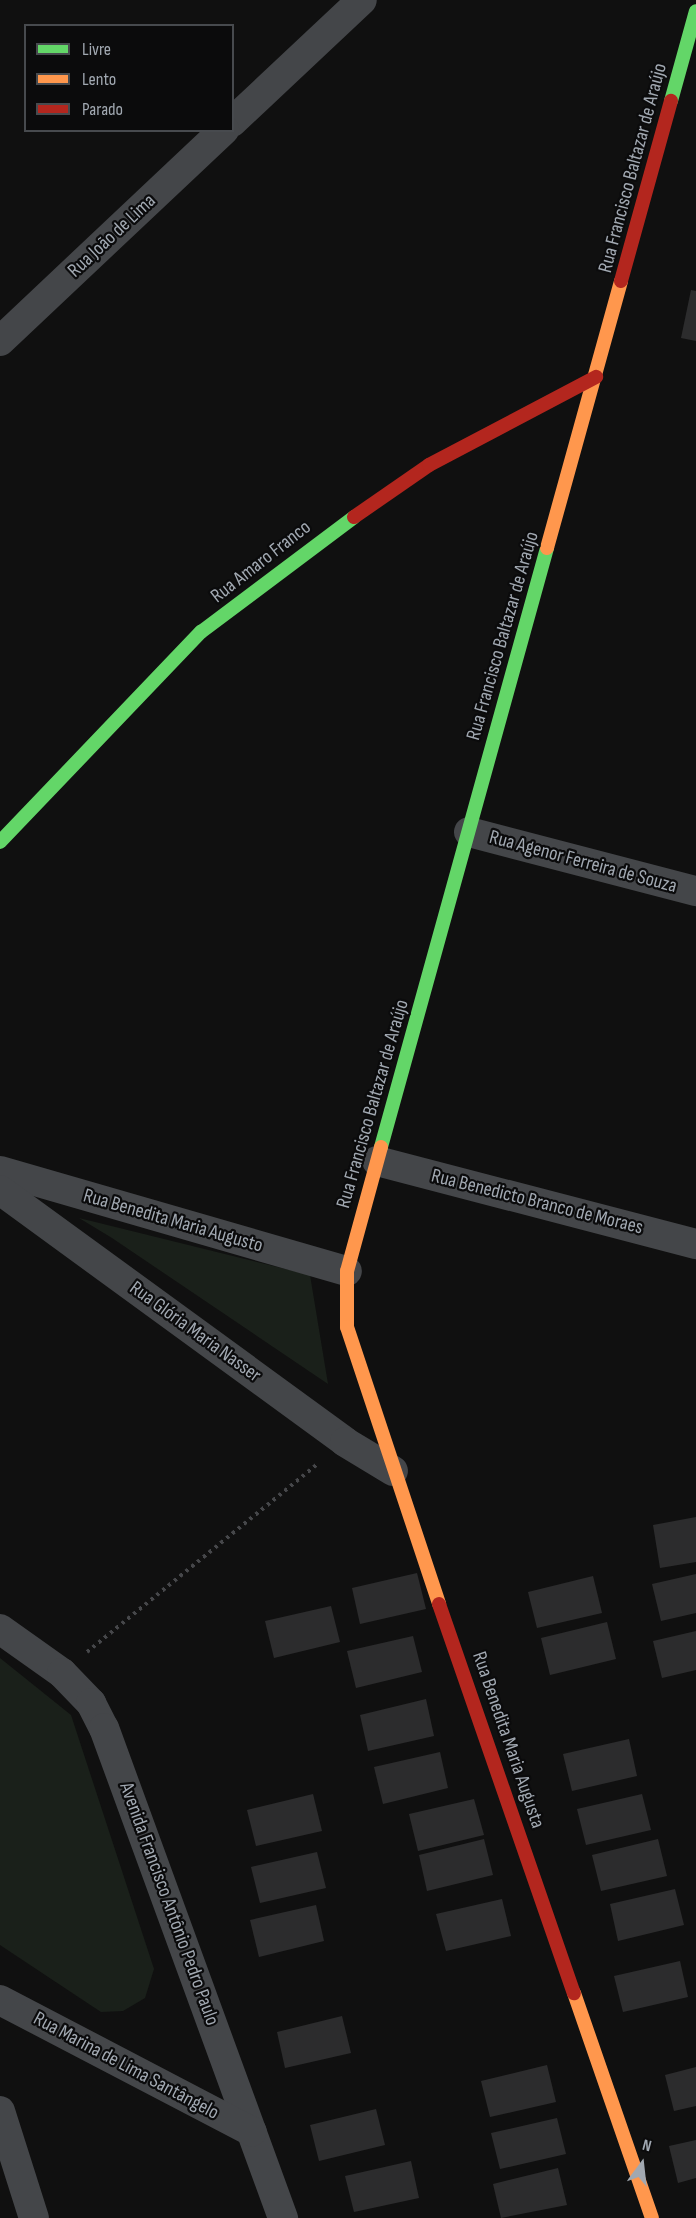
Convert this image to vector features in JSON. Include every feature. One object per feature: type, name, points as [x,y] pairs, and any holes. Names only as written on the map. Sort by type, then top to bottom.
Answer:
[{"type":"street","points":[[234,121],[362,0]]},
{"type":"street","name":"Rua Francisco Baltazar de Araújo","points":[[347,1271],[696,11]]},
{"type":"street","name":"Rua João de Lima","points":[[0,341],[222,132]]},
{"type":"street","name":"Rua Amaro Franco","points":[[0,842],[201,632],[304,551],[429,465],[596,377]]},
{"type":"street","name":"Rua Agenor Ferreira de Souza","points":[[469,832],[696,891]]},
{"type":"street","name":"Rua Benedicto Branco de Moraes","points":[[377,1161],[696,1244]]},
{"type":"street","name":"Rua Benedita Maria Augusto","points":[[0,1171],[347,1271]]},
{"type":"street","name":"Rua Glória Maria Nasser","points":[[0,1190],[345,1442],[393,1471]]},
{"type":"street","name":"Rua Benedita Maria Augusta","points":[[347,1271],[347,1327],[393,1471],[652,2218]]},
{"type":"street","name":"Avenida Francisco Antônio Pedro Paulo","points":[[0,1629],[62,1672],[91,1702],[104,1728],[283,2218]]},
{"type":"street","name":"Rua Marina de Lima Santângelo","points":[[0,2000],[252,2132]]},
{"type":"street","points":[[0,2110],[33,2218]]},
{"type":"path","points":[[62,1672],[345,1442]]},
{"type":"shaded area","points":[[79,1218],[310,1275],[328,1384],[112,1238]]},
{"type":"shaded area","points":[[0,1658],[71,1715],[154,1969],[145,1998],[123,2011],[101,2012],[0,1945]]},
{"type":"building","points":[[691,290],[696,291],[696,341],[681,338]]},
{"type":"building","points":[[696,1517],[696,1562],[660,1568],[653,1525]]},
{"type":"building","points":[[417,1573],[426,1609],[360,1624],[352,1588]]},
{"type":"building","points":[[696,1574],[696,1613],[661,1621],[652,1584]]},
{"type":"building","points":[[593,1576],[602,1613],[537,1628],[528,1592]]},
{"type":"building","points":[[331,1606],[340,1642],[274,1658],[265,1621]]},
{"type":"building","points":[[607,1622],[616,1659],[550,1675],[541,1638]]},
{"type":"building","points":[[696,1631],[696,1670],[662,1678],[653,1641]]},
{"type":"building","points":[[413,1636],[422,1672],[356,1688],[347,1651]]},
{"type":"building","points":[[426,1699],[434,1736],[368,1751],[360,1715]]},
{"type":"building","points":[[629,1739],[637,1776],[572,1791],[563,1754]]},
{"type":"building","points":[[440,1752],[448,1788],[383,1804],[374,1767]]},
{"type":"building","points":[[313,1794],[322,1831],[256,1846],[247,1810]]},
{"type":"building","points":[[642,1794],[651,1830],[586,1845],[577,1809]]},
{"type":"building","points":[[474,1799],[484,1835],[418,1851],[409,1814]]},
{"type":"building","points":[[484,1839],[493,1875],[427,1891],[419,1855]]},
{"type":"building","points":[[658,1839],[667,1876],[601,1891],[592,1855]]},
{"type":"building","points":[[317,1852],[326,1888],[260,1903],[251,1867]]},
{"type":"building","points":[[675,1889],[684,1925],[618,1941],[610,1904]]},
{"type":"building","points":[[502,1899],[511,1936],[446,1951],[436,1914]]},
{"type":"building","points":[[316,1905],[324,1941],[259,1957],[250,1920]]},
{"type":"building","points":[[680,1961],[688,1997],[623,2012],[614,1976]]},
{"type":"building","points":[[342,2016],[351,2053],[285,2068],[277,2032]]},
{"type":"building","points":[[547,2065],[556,2102],[490,2117],[481,2081]]},
{"type":"building","points":[[696,2067],[696,2106],[674,2111],[665,2075]]},
{"type":"building","points":[[376,2109],[385,2145],[319,2161],[310,2125]]},
{"type":"building","points":[[557,2118],[566,2154],[500,2169],[491,2133]]},
{"type":"building","points":[[696,2140],[696,2178],[678,2183],[669,2146]]},
{"type":"building","points":[[411,2161],[419,2198],[354,2212],[345,2176]]},
{"type":"building","points":[[558,2168],[567,2205],[501,2218],[493,2184]]},
{"type":"traffic: fast","points":[[671,101],[696,11]]},
{"type":"traffic: fast","points":[[0,842],[201,632],[354,517]]},
{"type":"traffic: fast","points":[[381,1147],[547,548]]},
{"type":"traffic: slow","points":[[547,548],[621,281]]},
{"type":"traffic: slow","points":[[381,1147],[347,1271],[347,1327],[439,1604]]},
{"type":"traffic: slow","points":[[574,1993],[652,2218]]},
{"type":"traffic: jam","points":[[621,281],[671,101]]},
{"type":"traffic: jam","points":[[354,517],[429,465],[596,377]]},
{"type":"traffic: jam","points":[[439,1604],[574,1993]]}]
